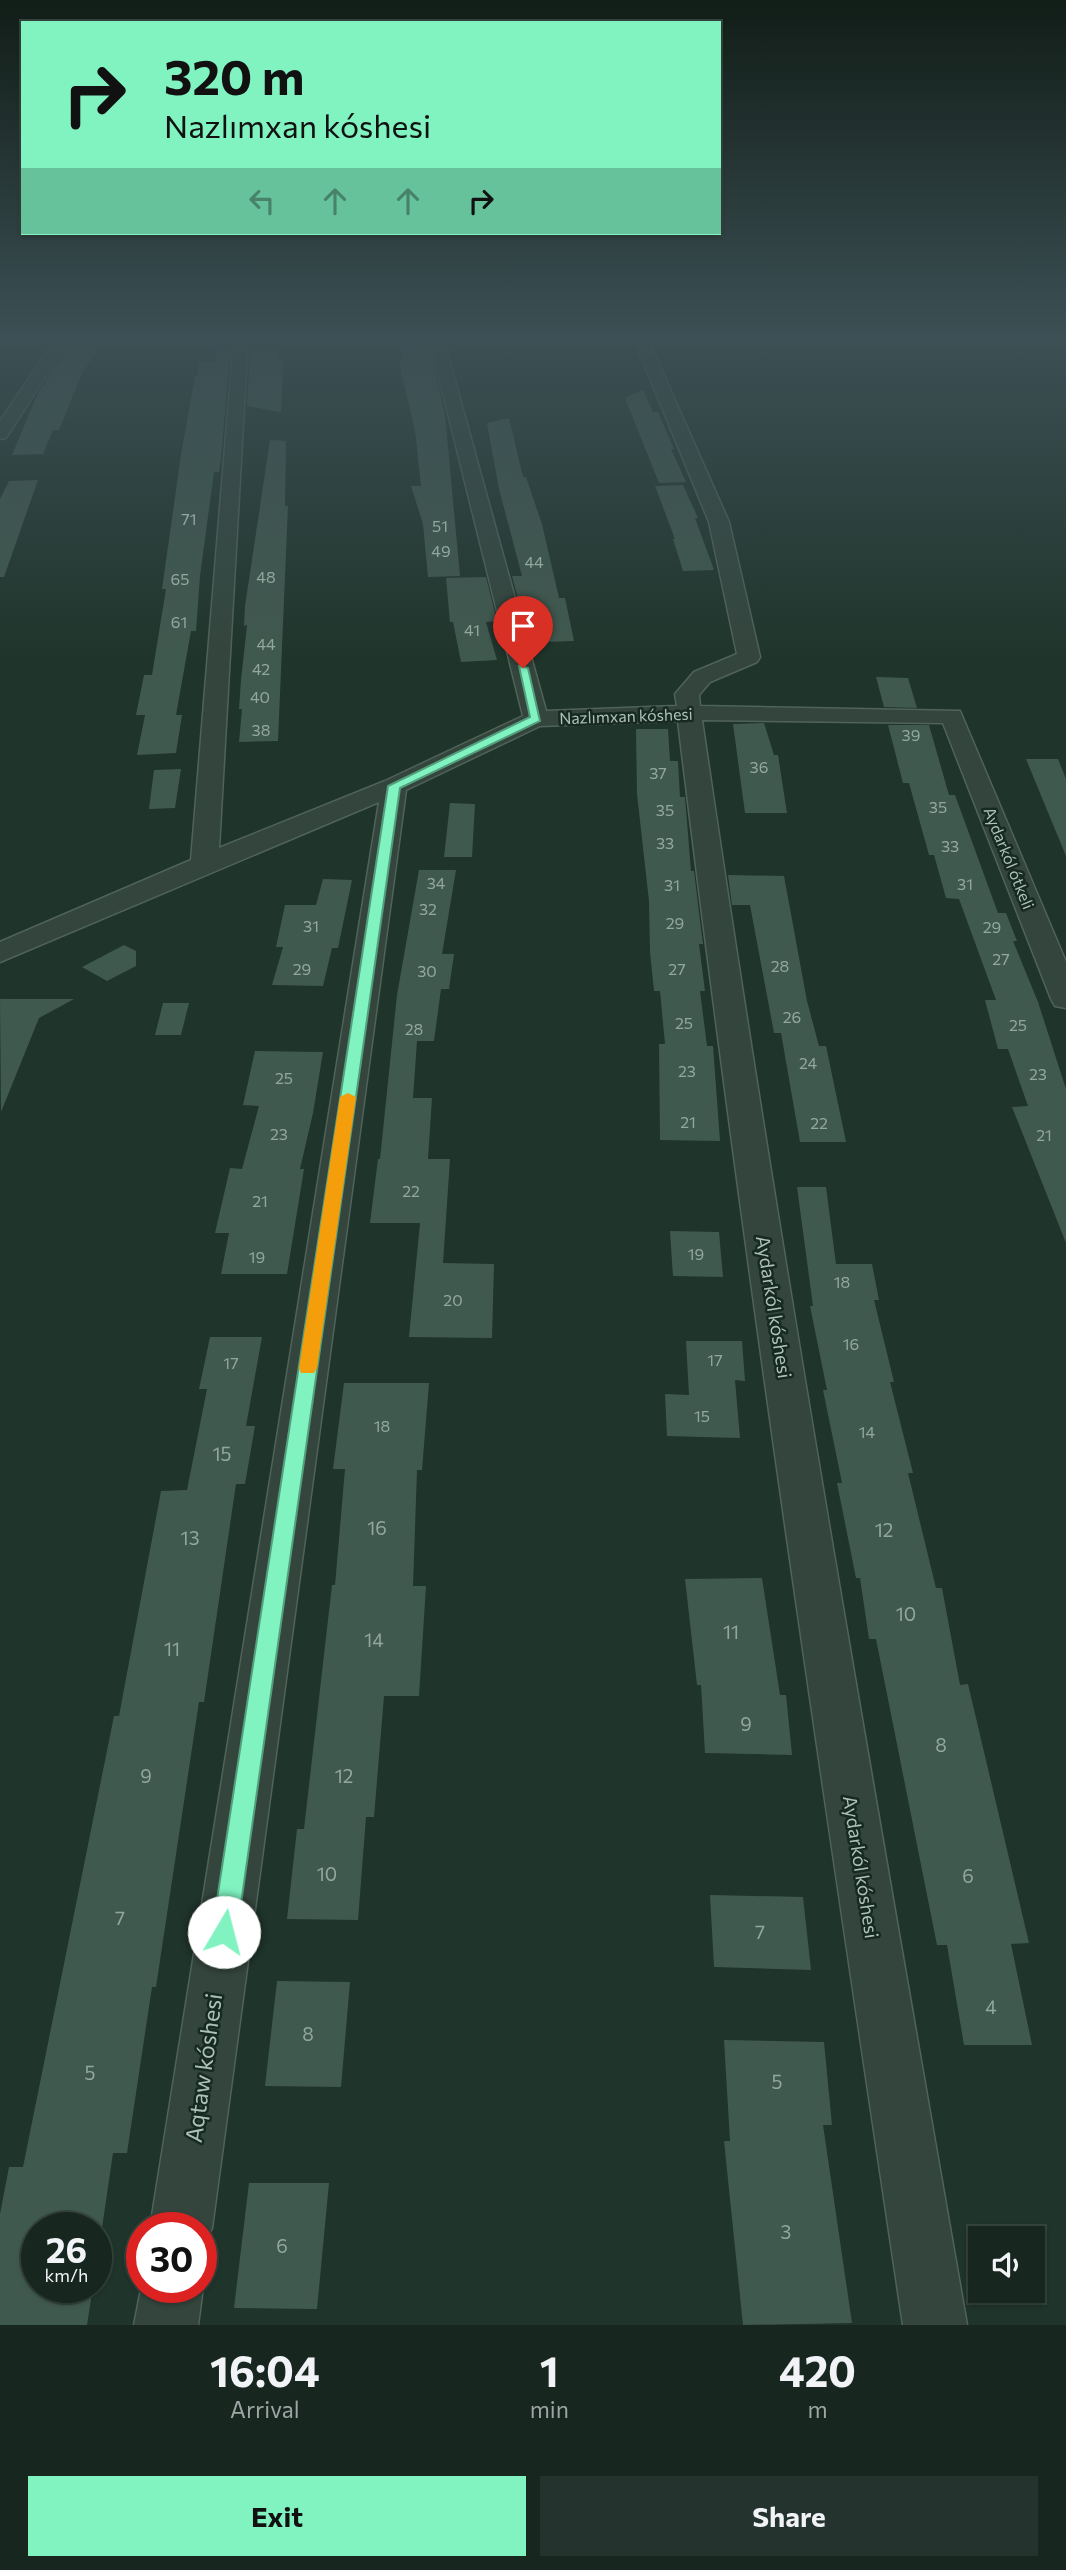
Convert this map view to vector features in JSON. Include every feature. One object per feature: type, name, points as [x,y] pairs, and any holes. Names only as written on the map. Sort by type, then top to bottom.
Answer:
[{"type":"street","points":[[204,864],[233,446]]},
{"type":"street","points":[[464,446],[536,719]]},
{"type":"street","name":"Aydarkól kóshesi","points":[[686,446],[719,522],[749,657],[702,677],[687,694],[736,1062],[829,1670],[935,2325]]},
{"type":"street","name":"Nazlımxan kóshesi","points":[[0,953],[204,864],[394,786],[536,719],[690,713],[952,716]]},
{"type":"street","name":"Aydarkól ótkeli","points":[[952,716],[1066,999]]},
{"type":"street","name":"Aqtaw kóshesi","points":[[183,2212],[394,786]]},
{"type":"street","points":[[166,2325],[169,2303]]},
{"type":"building","points":[[16,446],[47,446],[43,454],[12,455]]},
{"type":"building","points":[[183,446],[222,446],[219,472],[214,472],[200,576],[196,631],[191,631],[176,715],[182,715],[176,753],[137,755],[145,715],[136,715],[144,675],[152,675],[166,589],[162,589]]},
{"type":"building","points":[[269,446],[286,446],[285,506],[288,506],[278,741],[239,742],[242,709],[239,709],[247,625],[244,626]]},
{"type":"building","points":[[417,446],[448,446],[460,576],[428,577],[423,524],[411,486],[421,486]]},
{"type":"building","points":[[491,446],[516,446],[523,477],[526,477],[542,524],[559,598],[565,598],[574,641],[545,642],[538,620],[524,621],[512,576],[522,576],[499,489]]},
{"type":"building","points":[[644,446],[672,446],[674,449],[671,449],[686,482],[659,483]]},
{"type":"building","points":[[38,480],[4,577],[0,577],[0,499],[9,481]]},
{"type":"building","points":[[683,485],[698,518],[695,518],[714,570],[683,571],[675,539],[655,486]]},
{"type":"building","points":[[486,577],[497,621],[486,622],[497,660],[461,662],[453,622],[450,622],[446,578]]},
{"type":"building","points":[[876,677],[908,678],[917,708],[884,707]]},
{"type":"building","points":[[764,723],[774,755],[778,755],[787,813],[745,813],[733,724]]},
{"type":"building","points":[[888,725],[929,725],[949,795],[955,795],[998,913],[1006,913],[1017,941],[1013,941],[1038,1002],[1066,1089],[1066,1243],[1012,1107],[1028,1106],[1008,1049],[998,1049],[985,1000],[996,1000],[959,899],[946,898],[934,855],[929,855],[909,783],[903,783]]},
{"type":"building","points":[[636,729],[668,729],[670,761],[678,761],[680,797],[685,797],[691,871],[694,871],[703,944],[699,944],[705,991],[700,991],[707,1046],[713,1046],[720,1141],[660,1140],[659,1044],[665,1044],[660,991],[654,991],[650,952],[649,901],[637,794]]},
{"type":"building","points":[[1026,759],[1058,759],[1066,779],[1066,856]]},
{"type":"building","points":[[181,769],[175,808],[149,809],[154,770]]},
{"type":"building","points":[[450,803],[475,804],[472,857],[444,857]]},
{"type":"building","points":[[419,870],[456,870],[442,954],[454,954],[449,989],[441,989],[434,1041],[417,1041],[413,1098],[432,1098],[428,1159],[450,1159],[443,1263],[494,1264],[492,1338],[409,1337],[420,1223],[370,1223],[380,1159],[397,995]]},
{"type":"building","points":[[728,875],[784,876],[807,1001],[819,1046],[826,1046],[846,1142],[800,1142],[781,1033],[774,1033],[750,905],[732,905]]},
{"type":"building","points":[[323,879],[352,880],[338,948],[332,948],[323,986],[272,985],[283,947],[276,947],[285,905],[316,905]]},
{"type":"building","points":[[124,945],[136,951],[136,966],[107,981],[82,967]]},
{"type":"building","points":[[0,999],[74,999],[39,1018],[1,1112]]},
{"type":"building","points":[[163,1003],[189,1003],[181,1035],[155,1035]]},
{"type":"building","points":[[255,1051],[323,1052],[300,1169],[304,1169],[287,1274],[221,1274],[229,1233],[215,1233],[230,1168],[242,1169],[259,1106],[243,1105]]},
{"type":"building","points":[[797,1187],[826,1187],[836,1264],[872,1264],[879,1300],[874,1300],[894,1382],[890,1382],[913,1473],[908,1473],[936,1588],[942,1588],[960,1685],[968,1684],[1029,1943],[1011,1944],[1032,2045],[964,2045],[947,1945],[937,1945],[876,1639],[869,1639],[860,1578],[856,1578],[837,1483],[842,1483],[823,1390],[827,1390],[810,1306],[813,1306]]},
{"type":"building","points":[[670,1231],[719,1232],[723,1277],[673,1276]]},
{"type":"building","points":[[210,1337],[262,1337],[246,1426],[255,1426],[245,1484],[236,1484],[204,1702],[199,1702],[156,1987],[152,1987],[127,2153],[113,2153],[104,2212],[21,2212],[21,2303],[90,2303],[87,2325],[0,2325],[0,2214],[9,2167],[23,2167],[114,1716],[119,1716],[161,1491],[187,1490],[207,1389],[199,1389]]},
{"type":"building","points":[[686,1341],[742,1341],[745,1381],[735,1380],[740,1438],[667,1436],[665,1394],[689,1395]]},
{"type":"building","points":[[344,1383],[429,1383],[422,1470],[417,1470],[413,1586],[426,1586],[419,1696],[384,1696],[374,1817],[366,1817],[358,1920],[287,1919],[297,1829],[304,1829],[332,1585],[335,1585],[345,1469],[333,1469]]},
{"type":"building","points":[[762,1578],[780,1695],[786,1695],[792,1755],[705,1753],[701,1685],[697,1685],[685,1579]]},
{"type":"building","points":[[710,1895],[803,1897],[811,1970],[714,1967]]},
{"type":"building","points":[[277,1981],[350,1982],[341,2087],[265,2086]]},
{"type":"building","points":[[724,2040],[824,2042],[832,2125],[823,2125],[852,2323],[743,2325],[724,2141],[730,2141]]},
{"type":"building","points":[[249,2183],[329,2183],[317,2309],[234,2308]]},
{"type":"slow traffic","points":[[308,1368],[348,1097]]},
{"type":"route","points":[[224,1932],[394,786],[536,719],[523,668]]}]
